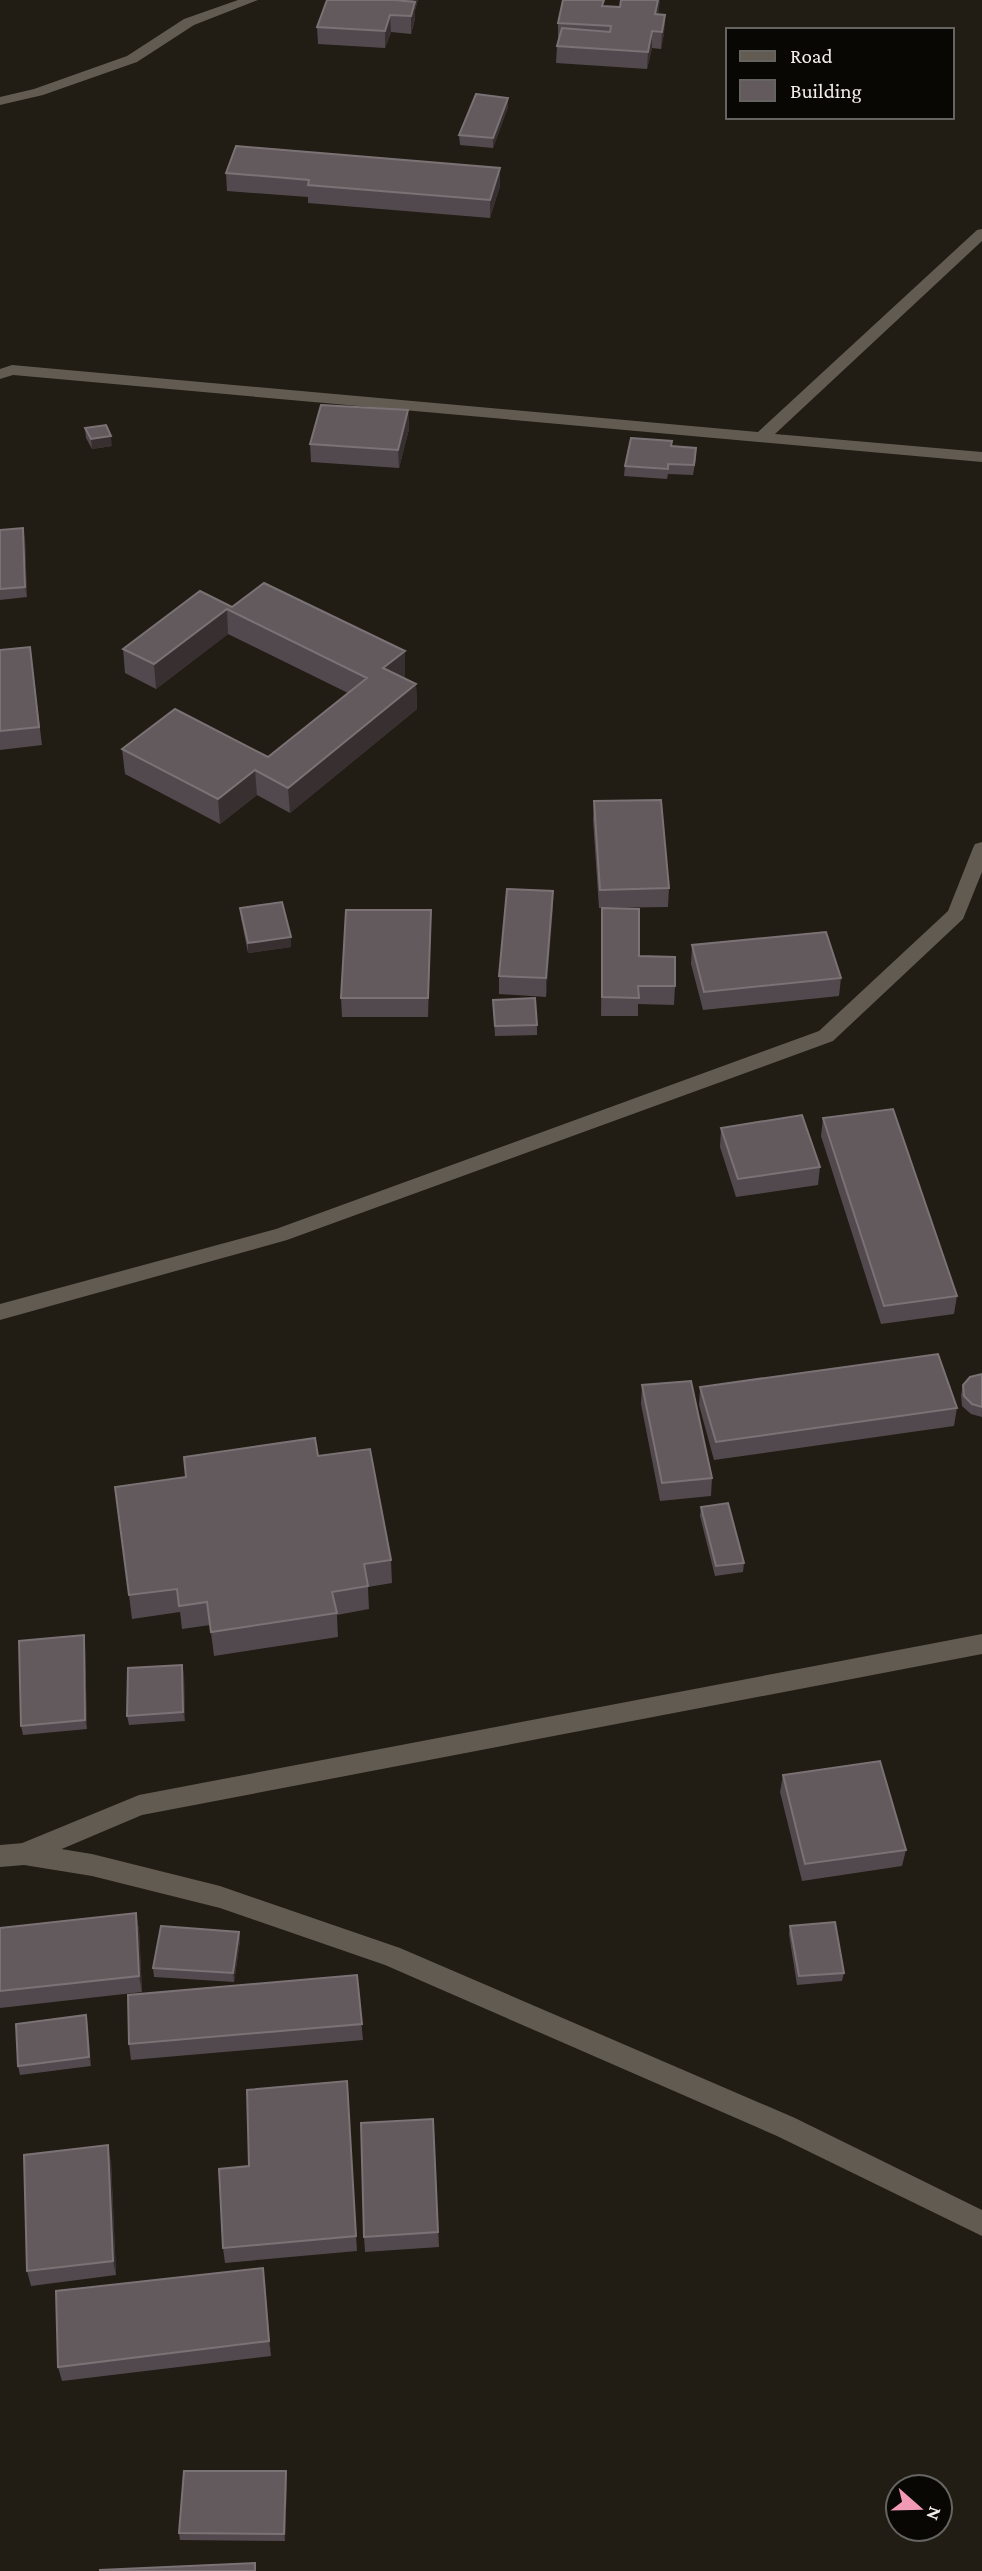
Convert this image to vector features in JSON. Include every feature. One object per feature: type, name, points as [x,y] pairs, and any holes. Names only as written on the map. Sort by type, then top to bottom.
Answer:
[{"type":"street","points":[[0,101],[38,92],[132,59],[189,22],[251,0]]},
{"type":"street","points":[[761,438],[982,233]]},
{"type":"street","points":[[0,374],[12,370],[982,457]]},
{"type":"street","points":[[0,1312],[280,1235],[825,1036],[956,914],[982,848]]},
{"type":"street","points":[[12,1855],[139,1805],[982,1644]]},
{"type":"street","points":[[12,1855],[92,1865],[220,1897],[391,1956],[786,2127],[982,2223]]},
{"type":"building","points":[[327,0],[415,2],[411,16],[390,15],[385,31],[317,27]]},
{"type":"building","points":[[563,0],[604,0],[602,6],[620,7],[621,0],[658,0],[655,14],[665,15],[662,32],[652,31],[648,52],[557,46],[562,28],[610,32],[611,26],[558,23]]},
{"type":"building","points":[[476,94],[508,98],[493,138],[459,135]]},
{"type":"building","points":[[236,146],[500,168],[490,200],[308,185],[309,180],[226,173]]},
{"type":"building","points":[[321,405],[408,410],[398,450],[310,444]]},
{"type":"building","points":[[106,425],[111,436],[91,439],[85,428]]},
{"type":"building","points":[[631,438],[672,441],[671,446],[696,448],[694,465],[668,464],[668,469],[625,466]]},
{"type":"building","points":[[23,528],[25,587],[0,589],[0,530]]},
{"type":"building","points":[[264,583],[405,651],[383,668],[416,684],[288,788],[255,770],[218,799],[122,749],[175,709],[268,757],[367,678],[227,609],[154,664],[123,649],[200,591],[232,607]]},
{"type":"building","points":[[30,647],[39,727],[0,731],[0,650]]},
{"type":"building","points":[[661,800],[669,888],[600,890],[594,801]]},
{"type":"building","points":[[507,889],[553,891],[546,978],[499,976]]},
{"type":"building","points":[[282,902],[291,937],[248,943],[240,908]]},
{"type":"building","points":[[602,908],[639,909],[639,956],[675,957],[675,986],[638,986],[639,998],[602,997]]},
{"type":"building","points":[[346,910],[431,910],[428,998],[341,998]]},
{"type":"building","points":[[826,932],[841,978],[704,992],[692,945]]},
{"type":"building","points":[[535,998],[537,1025],[495,1026],[493,1000]]},
{"type":"building","points":[[893,1109],[957,1296],[884,1306],[823,1118]]},
{"type":"building","points":[[802,1115],[820,1167],[738,1179],[721,1128]]},
{"type":"building","points":[[938,1354],[957,1408],[716,1442],[700,1387]]},
{"type":"building","points":[[982,1374],[982,1407],[972,1404],[964,1396],[963,1385],[970,1377]]},
{"type":"building","points":[[691,1381],[712,1478],[662,1483],[642,1385]]},
{"type":"building","points":[[315,1438],[318,1456],[370,1449],[391,1560],[364,1564],[368,1586],[332,1592],[337,1613],[211,1632],[207,1602],[179,1606],[177,1589],[129,1595],[115,1487],[186,1477],[184,1457]]},
{"type":"building","points":[[728,1503],[744,1563],[716,1566],[701,1507]]},
{"type":"building","points":[[84,1635],[85,1720],[21,1726],[19,1641]]},
{"type":"building","points":[[182,1665],[183,1712],[127,1716],[128,1668]]},
{"type":"building","points":[[880,1761],[906,1850],[805,1864],[783,1775]]},
{"type":"building","points":[[136,1913],[139,1976],[0,1991],[0,1928]]},
{"type":"building","points":[[835,1922],[844,1973],[799,1976],[790,1926]]},
{"type":"building","points":[[161,1926],[239,1932],[233,1973],[153,1968]]},
{"type":"building","points":[[357,1975],[362,2024],[129,2044],[128,1995]]},
{"type":"building","points":[[86,2015],[89,2057],[18,2066],[16,2024]]},
{"type":"building","points":[[347,2081],[356,2236],[223,2248],[219,2169],[249,2166],[247,2090]]},
{"type":"building","points":[[433,2119],[438,2232],[364,2237],[361,2123]]},
{"type":"building","points":[[108,2145],[113,2261],[27,2271],[24,2155]]},
{"type":"building","points":[[263,2268],[269,2341],[58,2367],[56,2291]]},
{"type":"building","points":[[184,2471],[286,2471],[284,2534],[179,2533]]},
{"type":"building","points":[[255,2563],[255,2571],[100,2571],[100,2570]]}]
